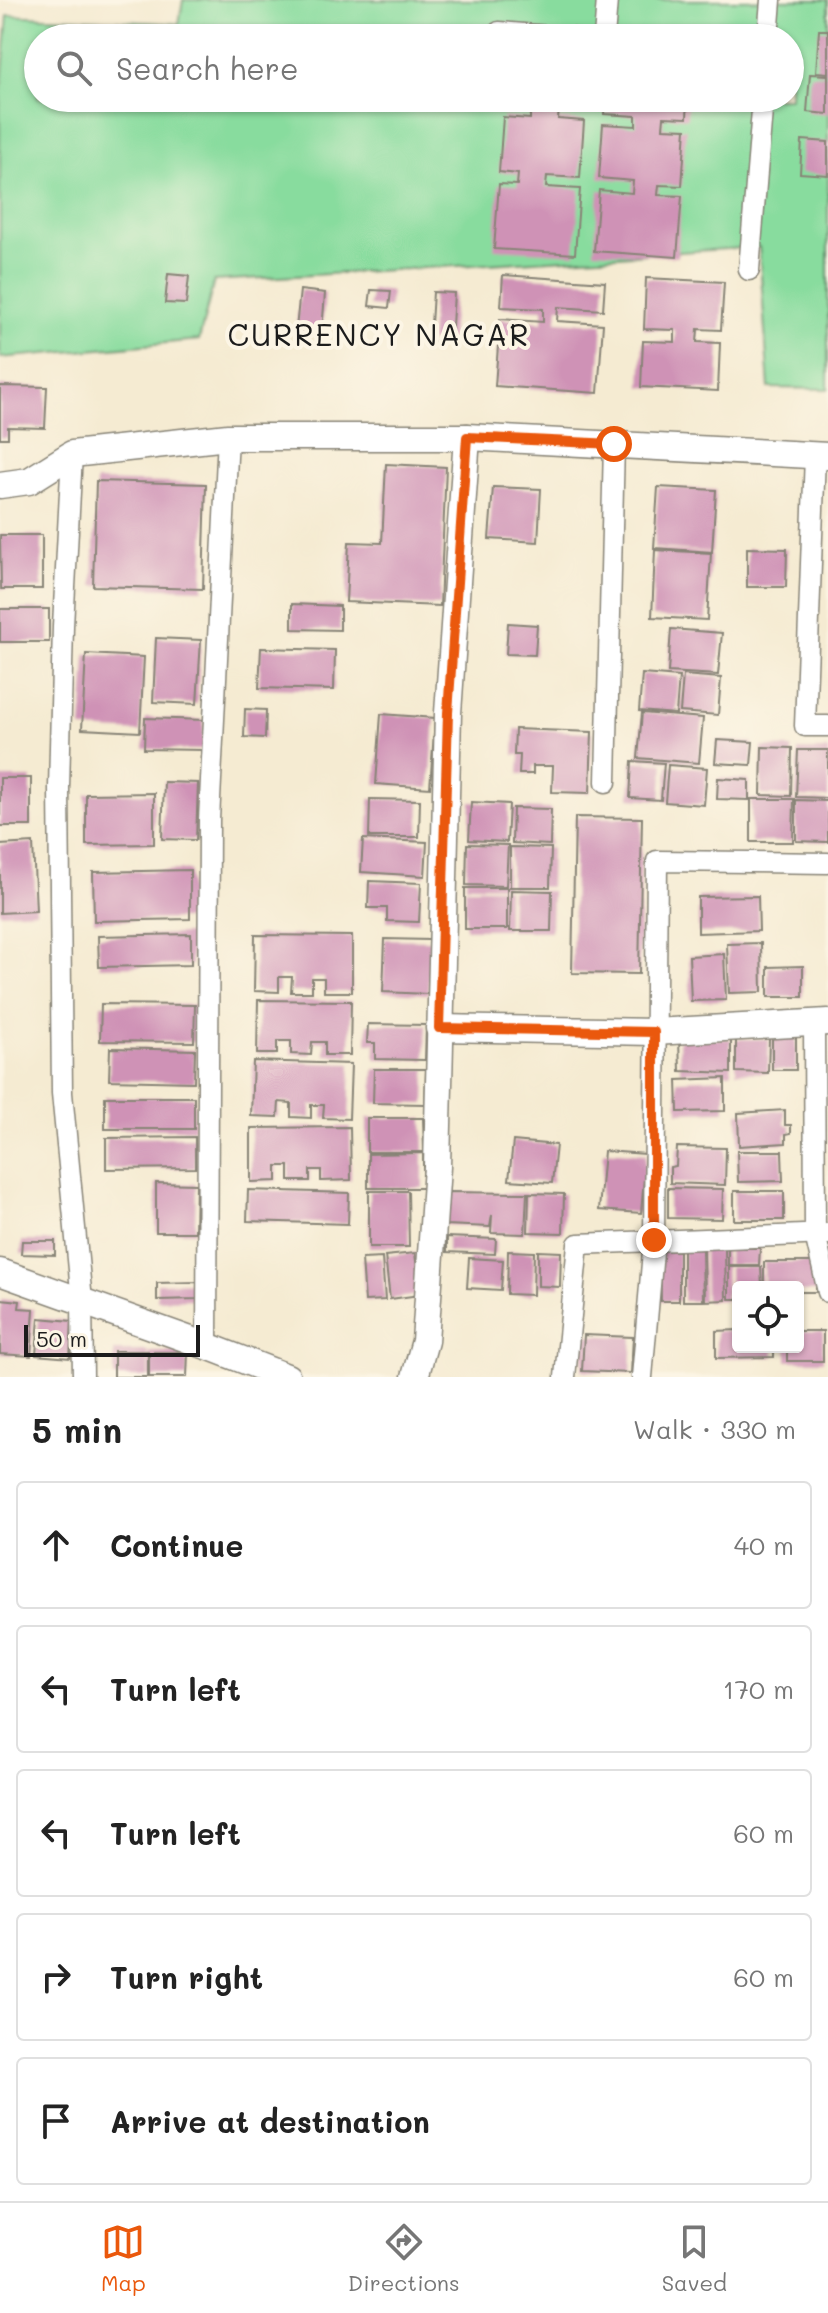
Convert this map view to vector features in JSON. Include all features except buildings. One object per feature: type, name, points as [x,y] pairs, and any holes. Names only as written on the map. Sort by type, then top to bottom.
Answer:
[{"type":"street","points":[[605,24],[607,0]]},
{"type":"street","points":[[769,24],[771,0]]},
{"type":"street","points":[[749,270],[762,112]]},
{"type":"street","points":[[207,1346],[209,820],[228,437]]},
{"type":"street","points":[[0,485],[29,481],[72,454],[228,437],[467,437],[822,455],[805,726],[828,726]]},
{"type":"street","points":[[415,1377],[425,1341],[437,1167],[448,713],[467,437]]},
{"type":"street","points":[[606,782],[614,444]]},
{"type":"street","points":[[72,454],[59,788],[62,1093],[82,1301],[83,1377]]},
{"type":"street","points":[[642,1377],[654,1240],[657,861],[828,863]]},
{"type":"street","points":[[439,1028],[654,1032],[821,1022],[822,1234],[828,1292]]},
{"type":"street","points":[[565,1377],[578,1244],[822,1234]]},
{"type":"street","points":[[0,1272],[287,1377]]},
{"type":"green space","points":[[183,0],[828,0],[828,389],[769,388],[759,247],[214,281],[199,340],[0,358],[0,105],[8,15],[179,24]]},
{"type":"district","name":"CURRENCY NAGAR","points":[[379,334]]},
{"type":"route","points":[[614,444],[467,437],[448,713],[439,1028],[654,1032],[654,1240]]}]
